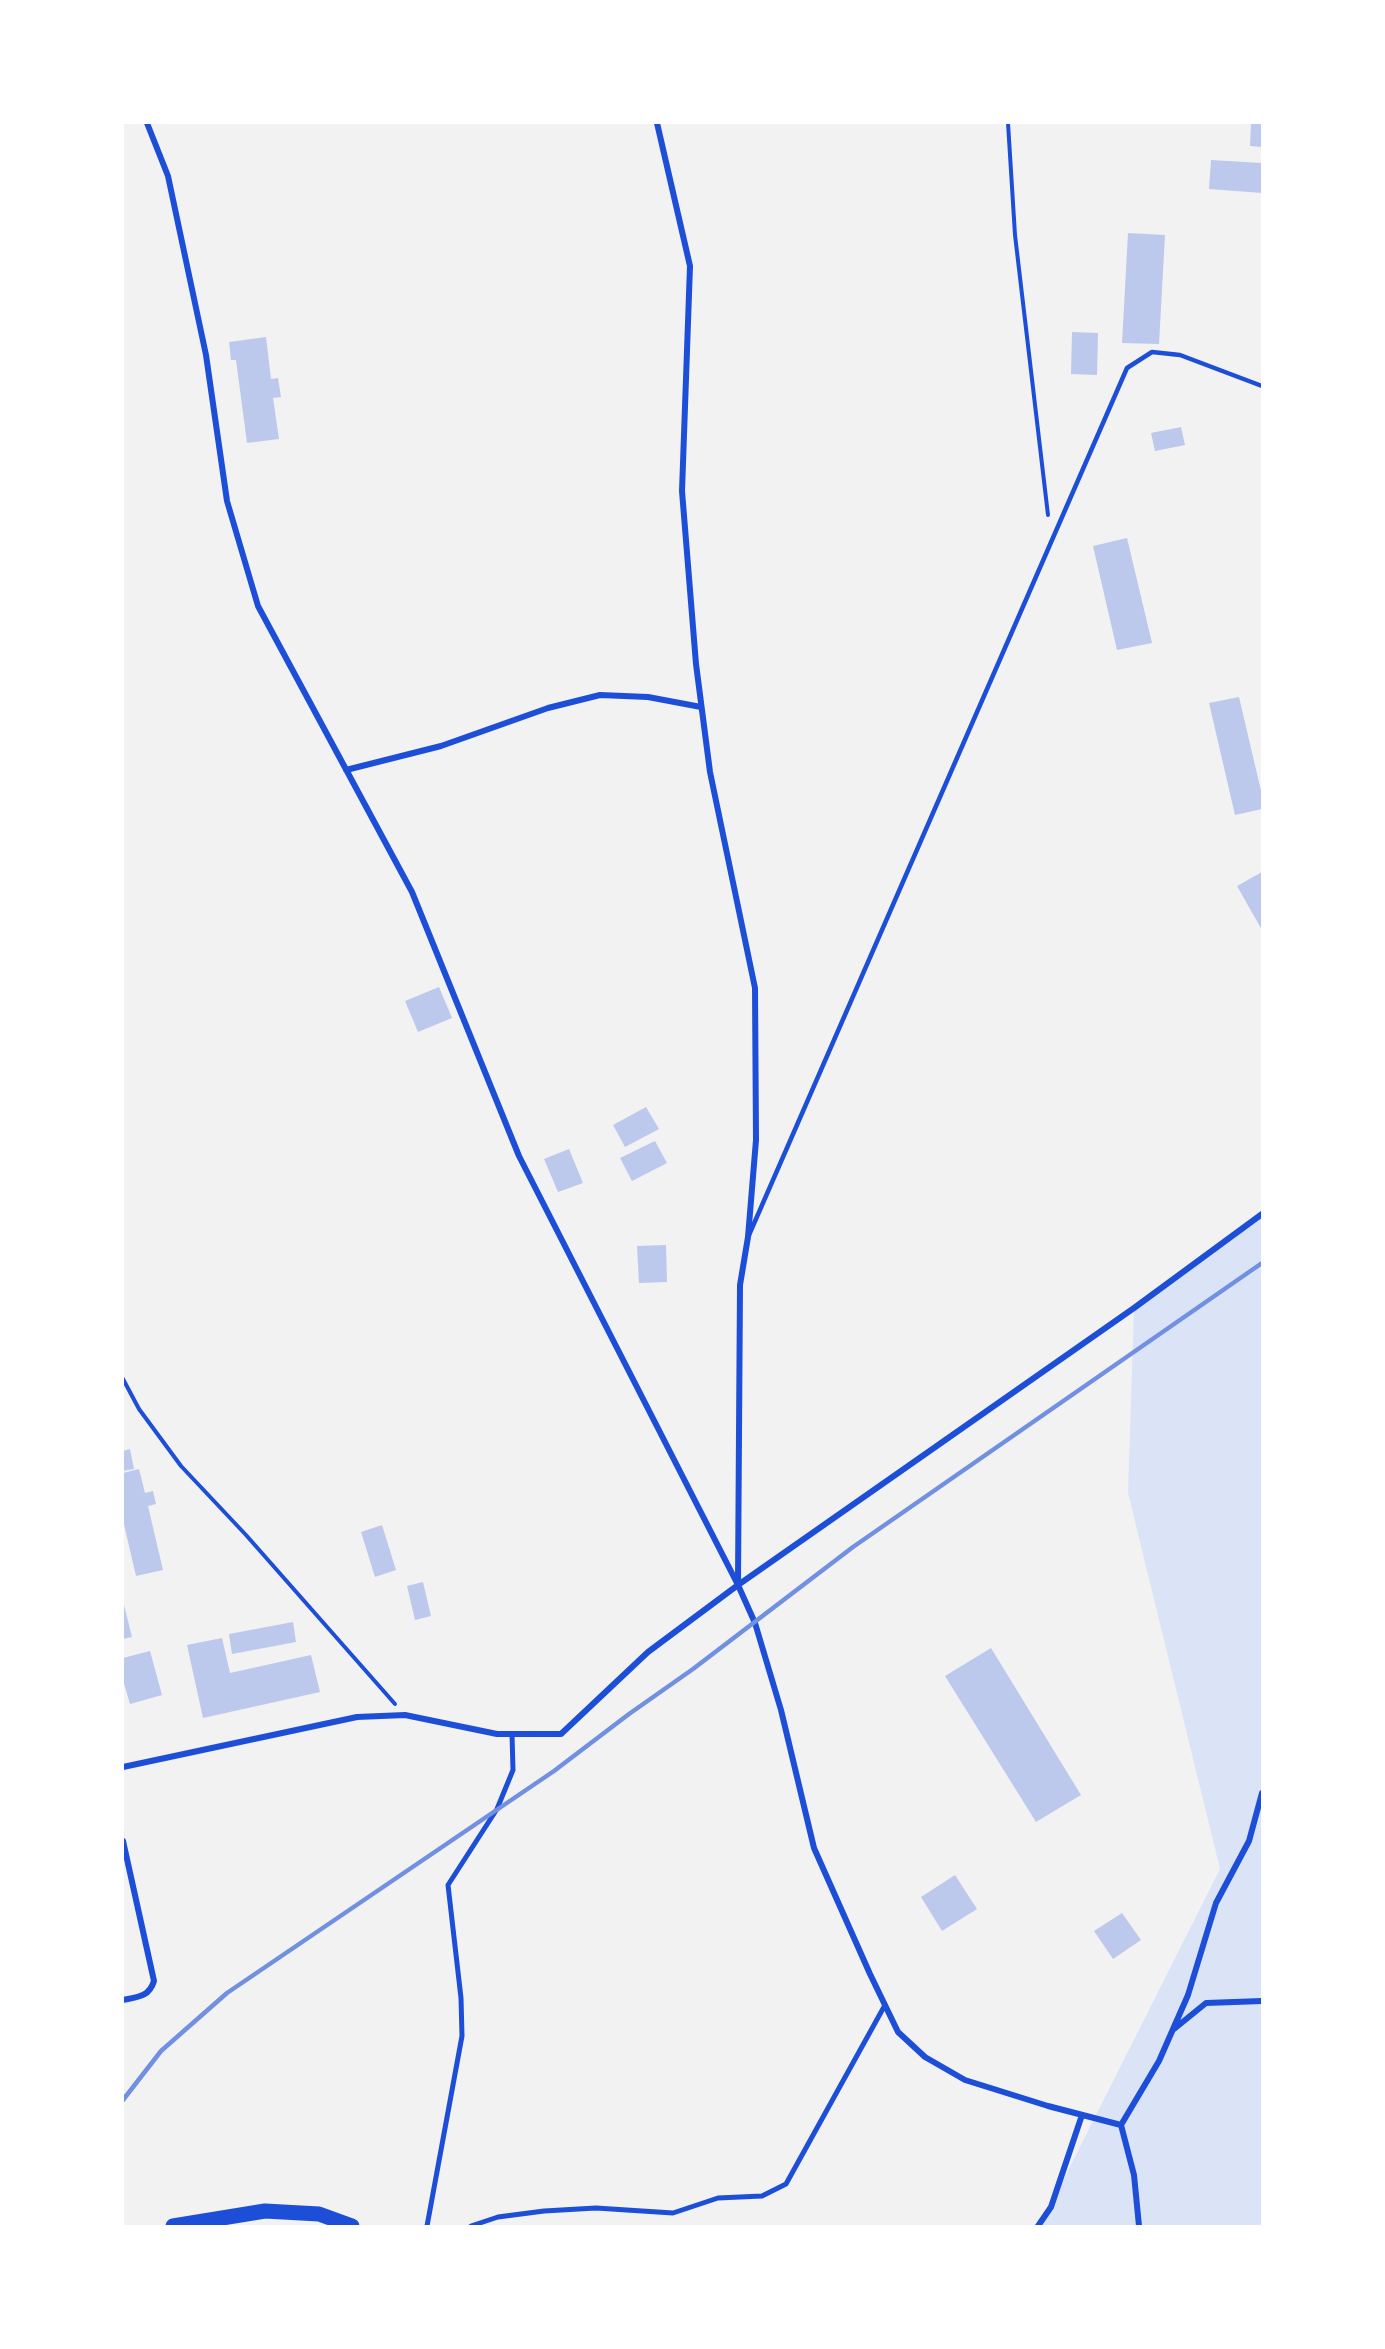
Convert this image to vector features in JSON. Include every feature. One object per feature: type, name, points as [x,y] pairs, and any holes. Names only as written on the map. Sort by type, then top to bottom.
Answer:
[{"type":"main road","points":[[173,2226],[265,2211],[320,2214],[352,2226]]},
{"type":"street","points":[[147,123],[168,176],[206,355],[227,501],[258,606],[412,892],[519,1156],[738,1585],[754,1623],[781,1710],[814,1848],[898,2032],[926,2057],[965,2080],[1120,2125]]},
{"type":"street","points":[[657,123],[690,266],[682,491],[701,707],[710,772],[755,988],[756,1140],[748,1237],[740,1285],[738,1585]]},
{"type":"street","points":[[346,770],[441,746],[548,708],[600,695],[648,696],[701,707]]},
{"type":"street","points":[[123,1767],[357,1717],[405,1715],[497,1734],[561,1734],[648,1652],[738,1585],[1134,1308],[1262,1214]]},
{"type":"street","points":[[427,2226],[462,2036],[461,1998],[448,1886],[497,1809],[513,1770],[512,1734]]},
{"type":"street","points":[[1139,2226],[1134,2175],[1120,2125],[1160,2061],[1188,1995],[1216,1903],[1249,1841],[1262,1793]]},
{"type":"street","points":[[123,1841],[154,1981],[152,1989],[146,1995],[123,2000]]},
{"type":"street","points":[[1173,2029],[1206,2003],[1262,2001]]},
{"type":"street","points":[[471,2226],[498,2217],[544,2211],[596,2208],[673,2213],[718,2198],[762,2196],[786,2184],[885,2005]]},
{"type":"street","points":[[1038,2226],[1051,2207],[1082,2115]]},
{"type":"lane","points":[[748,1237],[1127,368],[1152,352],[1180,355],[1262,386]]},
{"type":"path","points":[[1008,123],[1015,235],[1051,543]]},
{"type":"path","points":[[123,1378],[139,1409],[181,1466],[246,1535],[405,1715]]},
{"type":"shaded area","points":[[1262,1214],[1262,2226],[1040,2226],[1220,1869],[1128,1493],[1134,1308]]},
{"type":"building","points":[[1251,123],[1262,123],[1262,147],[1250,146]]},
{"type":"building","points":[[1211,160],[1262,163],[1262,193],[1209,189]]},
{"type":"building","points":[[1128,233],[1165,235],[1159,344],[1122,343]]},
{"type":"building","points":[[1072,332],[1098,333],[1097,375],[1071,374]]},
{"type":"building","points":[[266,337],[271,379],[278,378],[281,397],[273,398],[279,439],[247,443],[236,360],[231,360],[229,342]]},
{"type":"building","points":[[1181,427],[1185,445],[1155,451],[1151,433]]},
{"type":"building","points":[[1127,538],[1152,643],[1117,650],[1093,546]]},
{"type":"building","points":[[1239,697],[1262,795],[1262,809],[1235,815],[1209,703]]},
{"type":"building","points":[[1262,872],[1262,930],[1237,886]]},
{"type":"building","points":[[439,987],[452,1018],[418,1032],[405,1001]]},
{"type":"building","points":[[646,1107],[659,1129],[625,1147],[613,1125]]},
{"type":"building","points":[[655,1141],[667,1163],[632,1181],[620,1158]]},
{"type":"building","points":[[569,1149],[583,1183],[558,1192],[544,1159]]},
{"type":"building","points":[[666,1245],[667,1282],[639,1283],[637,1246]]},
{"type":"building","points":[[130,1449],[134,1469],[123,1471],[123,1451]]},
{"type":"building","points":[[139,1469],[145,1493],[153,1491],[156,1504],[148,1506],[163,1570],[136,1576],[123,1520],[123,1473]]},
{"type":"building","points":[[382,1525],[396,1570],[375,1577],[361,1532]]},
{"type":"building","points":[[423,1582],[431,1616],[415,1620],[407,1586]]},
{"type":"building","points":[[123,1601],[132,1637],[123,1639]]},
{"type":"building","points":[[293,1622],[296,1642],[232,1654],[229,1634]]},
{"type":"building","points":[[222,1638],[230,1673],[311,1655],[320,1692],[203,1718],[187,1645]]},
{"type":"building","points":[[991,1648],[1081,1795],[1036,1822],[945,1676]]},
{"type":"building","points":[[150,1651],[162,1695],[130,1704],[123,1680],[123,1658]]},
{"type":"building","points":[[955,1875],[977,1909],[942,1931],[921,1897]]},
{"type":"building","points":[[1122,1913],[1141,1940],[1113,1959],[1094,1931]]},
{"type":"railway","points":[[123,2100],[161,2051],[227,1993],[554,1771],[853,1547],[1262,1263]]}]
